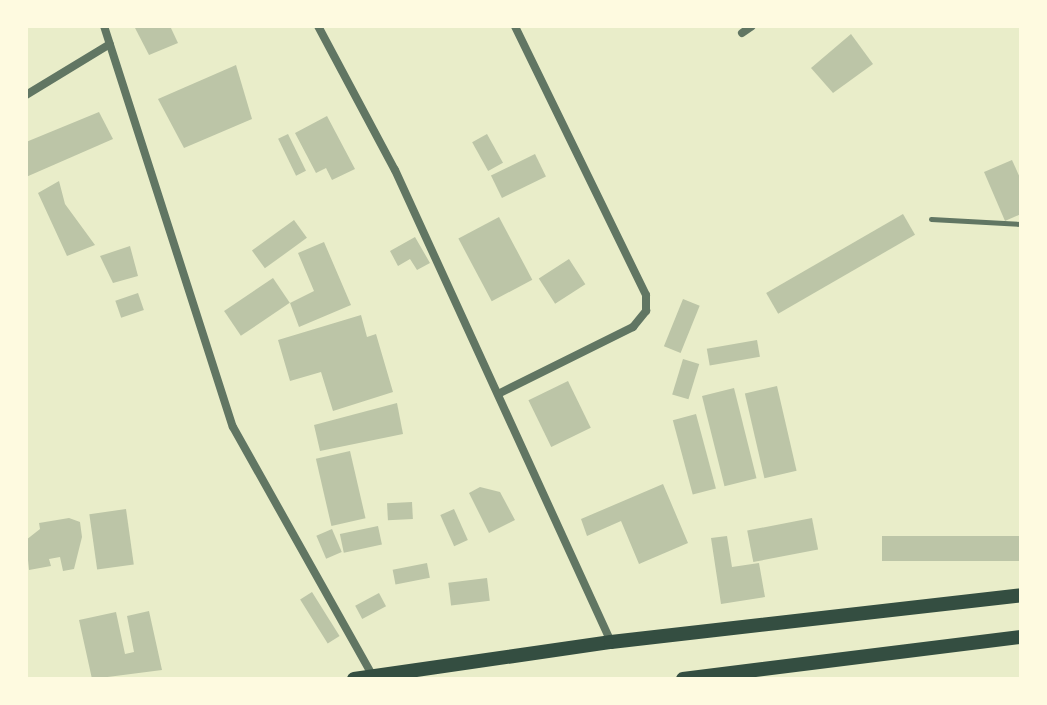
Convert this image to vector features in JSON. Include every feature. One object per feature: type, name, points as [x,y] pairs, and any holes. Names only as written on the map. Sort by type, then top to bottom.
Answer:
[{"type":"main road","points":[[354,679],[611,642],[1021,595]]},
{"type":"main road","points":[[683,679],[1021,637]]},
{"type":"street","points":[[104,26],[233,427],[373,676]]},
{"type":"street","points":[[318,26],[395,170],[611,642]]},
{"type":"street","points":[[498,394],[576,359],[633,327],[646,311],[646,295],[515,26]]},
{"type":"street","points":[[742,33],[752,26]]},
{"type":"street","points":[[26,95],[110,44]]},
{"type":"lane","points":[[931,219],[1021,224]]},
{"type":"building","points":[[134,26],[170,26],[178,43],[149,55]]},
{"type":"building","points":[[851,34],[873,64],[833,93],[811,68]]},
{"type":"building","points":[[236,65],[252,119],[184,148],[158,99]]},
{"type":"building","points":[[99,112],[113,139],[26,177],[26,142]]},
{"type":"building","points":[[327,116],[355,169],[332,180],[326,168],[316,173],[295,133]]},
{"type":"building","points":[[288,134],[306,171],[296,176],[278,139]]},
{"type":"building","points":[[487,134],[503,163],[488,171],[472,142]]},
{"type":"building","points":[[535,154],[546,176],[502,198],[491,175]]},
{"type":"building","points":[[1012,160],[1021,180],[1021,214],[1005,221],[984,172]]},
{"type":"building","points":[[59,181],[65,204],[95,245],[67,256],[38,193]]},
{"type":"building","points":[[903,214],[915,235],[778,314],[766,293]]},
{"type":"building","points":[[499,217],[532,280],[492,301],[458,239]]},
{"type":"building","points":[[294,220],[307,238],[265,268],[252,251]]},
{"type":"building","points":[[415,237],[430,263],[417,270],[410,259],[398,266],[390,251]]},
{"type":"building","points":[[324,242],[351,305],[299,327],[290,303],[314,291],[298,253]]},
{"type":"building","points":[[130,246],[138,276],[113,283],[100,256]]},
{"type":"building","points":[[569,259],[585,284],[555,304],[539,279]]},
{"type":"building","points":[[273,278],[290,303],[241,336],[224,311]]},
{"type":"building","points":[[138,293],[144,310],[121,318],[115,301]]},
{"type":"building","points":[[683,299],[700,306],[681,353],[664,346]]},
{"type":"building","points":[[361,315],[367,337],[376,334],[393,392],[333,411],[321,372],[290,381],[278,340]]},
{"type":"building","points":[[757,340],[760,357],[710,366],[707,349]]},
{"type":"building","points":[[683,359],[699,364],[688,399],[672,394]]},
{"type":"building","points":[[568,381],[591,428],[551,447],[528,400]]},
{"type":"building","points":[[777,386],[797,471],[764,478],[745,393]]},
{"type":"building","points":[[734,388],[756,478],[724,486],[702,396]]},
{"type":"building","points":[[397,403],[403,434],[320,451],[314,425]]},
{"type":"building","points":[[696,414],[716,488],[693,495],[673,420]]},
{"type":"building","points":[[350,451],[366,518],[331,526],[316,459]]},
{"type":"building","points":[[663,484],[688,543],[639,564],[621,521],[587,536],[581,519]]},
{"type":"building","points":[[480,487],[500,492],[515,520],[489,533],[469,493]]},
{"type":"building","points":[[412,502],[413,519],[388,520],[387,503]]},
{"type":"building","points":[[126,509],[134,564],[97,570],[89,514]]},
{"type":"building","points":[[454,509],[468,540],[454,546],[440,515]]},
{"type":"building","points":[[69,518],[80,522],[82,537],[74,569],[63,571],[60,557],[49,559],[51,566],[29,570],[26,540],[40,529],[39,523]]},
{"type":"building","points":[[812,518],[818,549],[753,562],[747,531]]},
{"type":"building","points":[[378,526],[382,545],[344,553],[340,534]]},
{"type":"building","points":[[332,529],[342,552],[326,559],[316,536]]},
{"type":"building","points":[[727,536],[732,567],[759,563],[765,597],[721,604],[711,538]]},
{"type":"building","points":[[882,536],[1021,536],[1021,561],[882,561]]},
{"type":"building","points":[[427,563],[430,578],[396,584],[393,570]]},
{"type":"building","points":[[487,578],[490,601],[451,606],[448,583]]},
{"type":"building","points":[[312,592],[340,636],[328,644],[300,599]]},
{"type":"building","points":[[379,593],[386,606],[362,619],[355,606]]},
{"type":"building","points":[[149,611],[162,670],[92,679],[79,620],[116,612],[125,654],[134,652],[127,616]]}]
